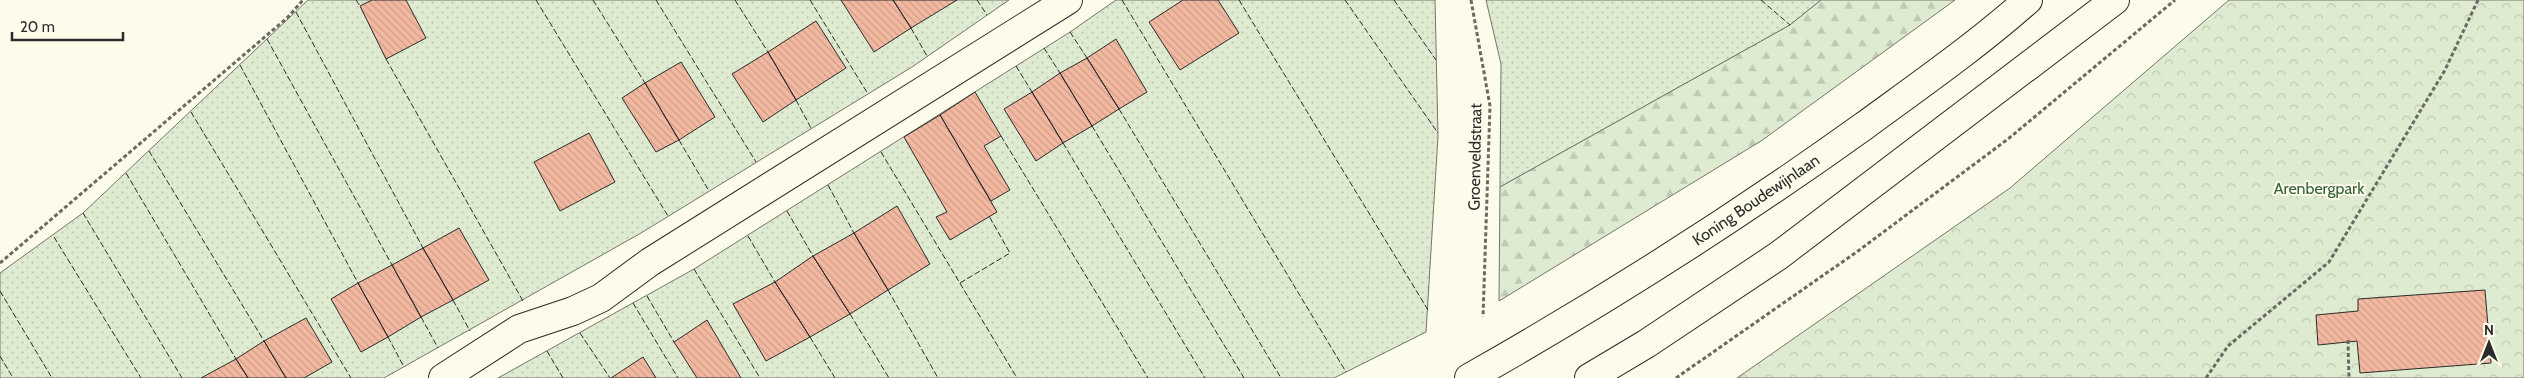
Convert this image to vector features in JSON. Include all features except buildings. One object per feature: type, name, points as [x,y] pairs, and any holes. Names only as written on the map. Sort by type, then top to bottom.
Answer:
[{"type":"main road","points":[[443,378],[519,329],[573,311],[612,291],[650,262],[1068,0]]},
{"type":"main road","name":"Koning Boudewijnlaan","points":[[1469,378],[1577,317],[1767,196],[1983,40],[2028,0]]},
{"type":"main road","points":[[1589,378],[1646,344],[1778,256],[2115,0]]},
{"type":"path","points":[[0,263],[287,18],[303,0]]},
{"type":"path","name":"Groenveldstraat","points":[[1471,0],[1490,106],[1483,317]]},
{"type":"path","points":[[1676,378],[1858,251],[2008,139],[2175,0]]},
{"type":"path","points":[[2206,378],[2228,346],[2329,262],[2445,70],[2478,0]]},
{"type":"path","points":[[2348,340],[2349,378]]},
{"type":"green space","points":[[308,0],[1009,0],[912,67],[641,233],[384,378],[0,378],[0,273],[83,213]]},
{"type":"green space","points":[[1116,0],[1435,0],[1438,136],[1426,332],[1334,378],[498,378],[694,269],[1070,32]]},
{"type":"green space","points":[[1486,0],[1821,0],[1790,25],[1500,187],[1501,64]]},
{"type":"green space","points":[[1821,0],[1955,0],[1761,141],[1499,301],[1500,187],[1790,25]]},
{"type":"green space","name":"Arenbergpark","points":[[2229,0],[2524,0],[2524,378],[1737,378],[2010,188]]},
{"type":"fence","points":[[356,0],[360,6]]},
{"type":"fence","points":[[536,0],[668,216]]},
{"type":"fence","points":[[593,0],[645,83]]},
{"type":"fence","points":[[656,0],[756,162]]},
{"type":"fence","points":[[735,0],[768,52]]},
{"type":"fence","points":[[810,0],[868,94]]},
{"type":"fence","points":[[977,0],[987,15]]},
{"type":"fence","points":[[1122,0],[1346,372]]},
{"type":"fence","points":[[1239,0],[1428,310]]},
{"type":"fence","points":[[1345,0],[1438,133]]},
{"type":"fence","points":[[1394,0],[1436,60]]},
{"type":"fence","points":[[1761,0],[1790,25]]},
{"type":"fence","points":[[296,12],[423,248]]},
{"type":"fence","points":[[911,28],[927,56]]},
{"type":"fence","points":[[1070,32],[1087,58]]},
{"type":"fence","points":[[267,39],[392,265]]},
{"type":"fence","points":[[1044,48],[1060,73]]},
{"type":"fence","points":[[386,59],[523,301]]},
{"type":"fence","points":[[240,65],[358,283]]},
{"type":"fence","points":[[1016,66],[1032,92]]},
{"type":"fence","points":[[796,100],[811,128]]},
{"type":"fence","points":[[1119,109],[1281,378]]},
{"type":"fence","points":[[191,112],[351,378]]},
{"type":"fence","points":[[1092,126],[1244,378]]},
{"type":"fence","points":[[1001,136],[1148,378]]},
{"type":"fence","points":[[679,140],[709,191]]},
{"type":"fence","points":[[1063,143],[1205,378]]},
{"type":"fence","points":[[149,151],[264,341]]},
{"type":"fence","points":[[881,152],[1017,378]]},
{"type":"fence","points":[[126,173],[236,359]]},
{"type":"fence","points":[[828,185],[854,233]]},
{"type":"fence","points":[[787,211],[813,256]]},
{"type":"fence","points":[[83,213],[182,378]]},
{"type":"fence","points":[[960,283],[1010,253],[989,216]]},
{"type":"fence","points":[[748,236],[775,282]]},
{"type":"fence","points":[[54,237],[141,378]]},
{"type":"fence","points":[[694,269],[760,378]]},
{"type":"fence","points":[[888,290],[938,378]]},
{"type":"fence","points":[[0,291],[52,378]]},
{"type":"fence","points":[[647,296],[674,342]]},
{"type":"fence","points":[[453,300],[470,331]]},
{"type":"fence","points":[[633,303],[678,378]]},
{"type":"fence","points":[[850,314],[889,378]]},
{"type":"fence","points":[[421,317],[438,348]]},
{"type":"fence","points":[[580,333],[610,378]]},
{"type":"fence","points":[[388,337],[404,367]]},
{"type":"fence","points":[[810,337],[835,378]]},
{"type":"fence","points":[[547,351],[563,378]]},
{"type":"fence","points":[[0,356],[13,378]]}]
